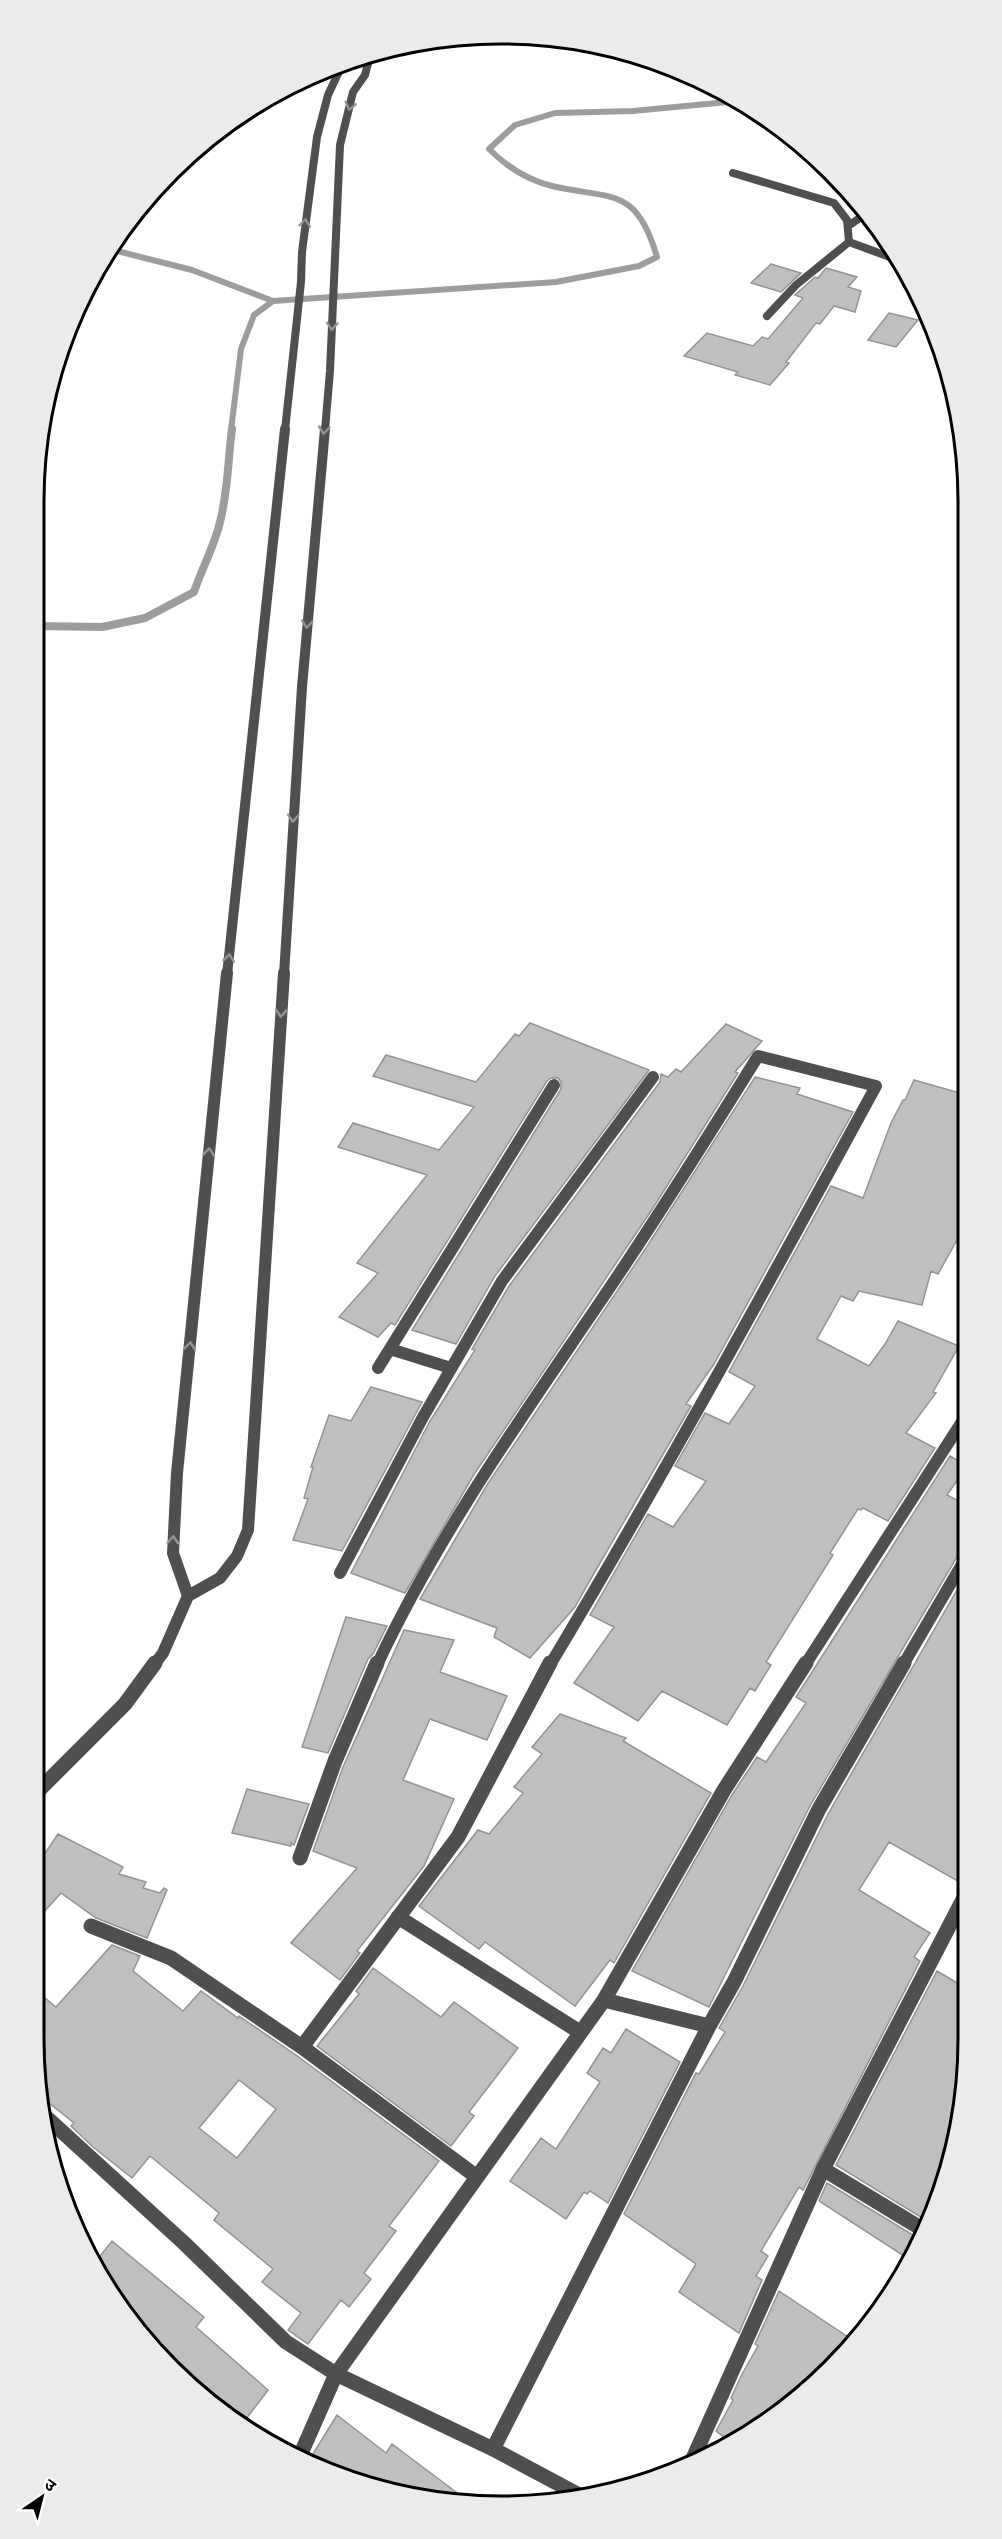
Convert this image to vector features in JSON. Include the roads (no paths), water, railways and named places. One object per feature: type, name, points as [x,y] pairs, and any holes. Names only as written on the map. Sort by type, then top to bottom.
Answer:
[{"type":"street","points":[[44,1785],[125,1704],[163,1653],[188,1596],[220,1578],[237,1556],[248,1530],[302,687],[330,371],[340,145],[353,92],[365,75],[368,64]]},
{"type":"street","points":[[188,1596],[173,1552],[177,1473],[290,369],[301,282],[302,252],[317,137],[328,95],[338,74]]},
{"type":"street","points":[[733,173],[825,199],[841,208],[850,224],[849,242],[796,285],[766,316]]},
{"type":"street","points":[[850,224],[860,217]]},
{"type":"street","points":[[849,242],[887,256]]},
{"type":"street","points":[[300,1858],[323,1788],[353,1716],[407,1604],[484,1471],[668,1203],[758,1056],[876,1086],[734,1347],[594,1593],[550,1664],[458,1837],[302,2047]]},
{"type":"street","points":[[340,1573],[451,1368],[502,1281],[653,1077]]},
{"type":"street","points":[[378,1368],[554,1085]]},
{"type":"street","points":[[390,1349],[451,1368]]},
{"type":"street","points":[[303,2450],[336,2374],[604,2000],[724,1790],[958,1428]]},
{"type":"street","points":[[493,2449],[709,2026],[734,1982],[819,1809],[958,1571]]},
{"type":"street","points":[[696,2451],[823,2169],[958,1909]]},
{"type":"street","points":[[398,1917],[580,2032]]},
{"type":"street","points":[[91,1926],[171,1958],[302,2047],[477,2177]]},
{"type":"street","points":[[604,2000],[709,2026]]},
{"type":"street","points":[[51,2122],[184,2243],[286,2342],[336,2374],[493,2449],[571,2490]]},
{"type":"street","points":[[823,2169],[918,2226]]},
{"type":"waterway","points":[[273,301],[556,282],[639,266],[657,257],[649,234],[640,218],[630,207],[606,196],[552,186],[534,180],[510,167],[489,149],[515,125],[555,113],[633,111],[725,102]]},
{"type":"waterway","points":[[118,251],[192,270],[273,301]]},
{"type":"waterway","points":[[231,430],[241,349],[254,315],[273,301]]},
{"type":"waterway","points":[[44,626],[102,627],[145,618],[194,592],[215,540],[223,511],[232,429]]}]
